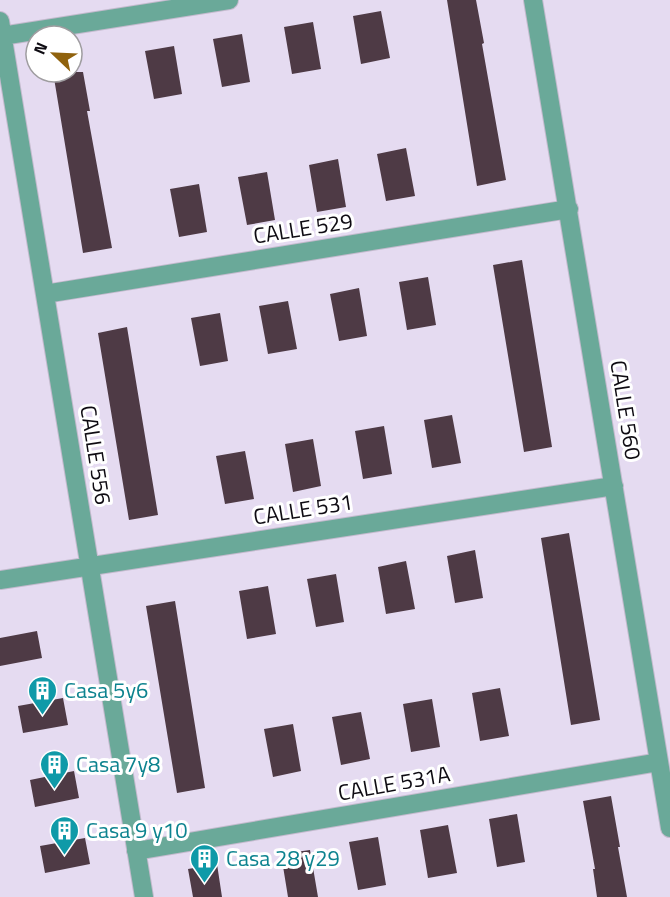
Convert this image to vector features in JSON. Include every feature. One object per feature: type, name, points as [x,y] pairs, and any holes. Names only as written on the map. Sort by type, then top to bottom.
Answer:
[{"type":"street","points":[[1,29],[229,0]]},
{"type":"street","name":"CALLE 560","points":[[533,0],[670,828]]},
{"type":"street","name":"CALLE 556","points":[[1,29],[144,897]]},
{"type":"street","name":"CALLE 529","points":[[45,294],[569,209]]},
{"type":"street","name":"CALLE 531","points":[[0,580],[614,486]]},
{"type":"street","name":"CALLE 531A","points":[[136,851],[659,762]]},
{"type":"building","points":[[447,0],[476,0],[506,180],[477,186]]},
{"type":"building","points":[[381,11],[390,58],[361,64],[353,16]]},
{"type":"building","points":[[313,22],[321,69],[292,74],[284,27]]},
{"type":"building","points":[[242,34],[250,82],[222,87],[213,39]]},
{"type":"building","points":[[174,46],[182,94],[154,99],[145,51]]},
{"type":"building","points":[[84,78],[90,111],[87,111],[112,248],[83,253],[55,84],[84,84]]},
{"type":"building","points":[[406,148],[415,196],[386,201],[377,154]]},
{"type":"building","points":[[338,159],[346,207],[317,212],[309,165]]},
{"type":"building","points":[[267,172],[275,220],[247,225],[238,177]]},
{"type":"building","points":[[199,184],[207,232],[179,237],[170,189]]},
{"type":"building","points":[[522,260],[552,447],[524,452],[493,265]]},
{"type":"building","points":[[428,277],[436,325],[407,330],[399,282]]},
{"type":"building","points":[[359,288],[367,336],[339,341],[330,294]]},
{"type":"building","points":[[288,301],[297,349],[268,354],[259,306]]},
{"type":"building","points":[[220,313],[228,361],[200,366],[191,318]]},
{"type":"building","points":[[127,327],[158,515],[129,520],[98,333]]},
{"type":"building","points":[[452,415],[461,463],[432,468],[424,420]]},
{"type":"building","points":[[384,426],[392,474],[363,479],[355,431]]},
{"type":"building","points":[[313,439],[321,486],[293,492],[285,444]]},
{"type":"building","points":[[245,451],[254,499],[225,504],[216,456]]},
{"type":"building","points":[[569,533],[600,720],[571,725],[541,538]]},
{"type":"building","points":[[475,550],[483,598],[455,603],[447,556]]},
{"type":"building","points":[[406,561],[415,609],[386,614],[378,567]]},
{"type":"building","points":[[336,574],[344,622],[316,627],[307,579]]},
{"type":"building","points":[[268,586],[276,634],[247,639],[239,591]]},
{"type":"building","points":[[175,601],[205,788],[177,793],[146,606]]},
{"type":"building","points":[[37,631],[42,658],[0,666],[0,638]]},
{"type":"building","points":[[500,688],[509,736],[480,741],[472,693]]},
{"type":"building","name":"Casa 5y6","points":[[63,698],[68,725],[23,733],[18,706]]},
{"type":"building","points":[[432,699],[440,747],[411,752],[403,704]]},
{"type":"building","points":[[361,712],[370,759],[341,765],[332,717]]},
{"type":"building","points":[[293,724],[301,771],[273,777],[264,729]]},
{"type":"building","name":"Casa 7y8","points":[[74,771],[79,798],[35,807],[30,780]]},
{"type":"building","points":[[611,796],[627,897],[597,897],[593,869],[595,869],[583,801]]},
{"type":"building","points":[[517,814],[525,862],[497,867],[489,819]]},
{"type":"building","points":[[448,825],[457,873],[428,878],[420,830]]},
{"type":"building","points":[[378,837],[386,885],[358,890],[349,842]]},
{"type":"building","name":"Casa 9 y10","points":[[85,838],[90,864],[45,873],[40,846]]},
{"type":"building","points":[[310,850],[318,897],[288,897],[281,854]]},
{"type":"building","name":"Casa 28 y29","points":[[217,864],[222,897],[193,897],[188,869]]},
{"type":"place","name":"Casa 5y6","points":[[43,716]]},
{"type":"place","name":"Casa 7y8","points":[[55,790]]},
{"type":"place","name":"Casa 9 y10","points":[[65,856]]},
{"type":"place","name":"Casa 28 y29","points":[[205,884]]}]
